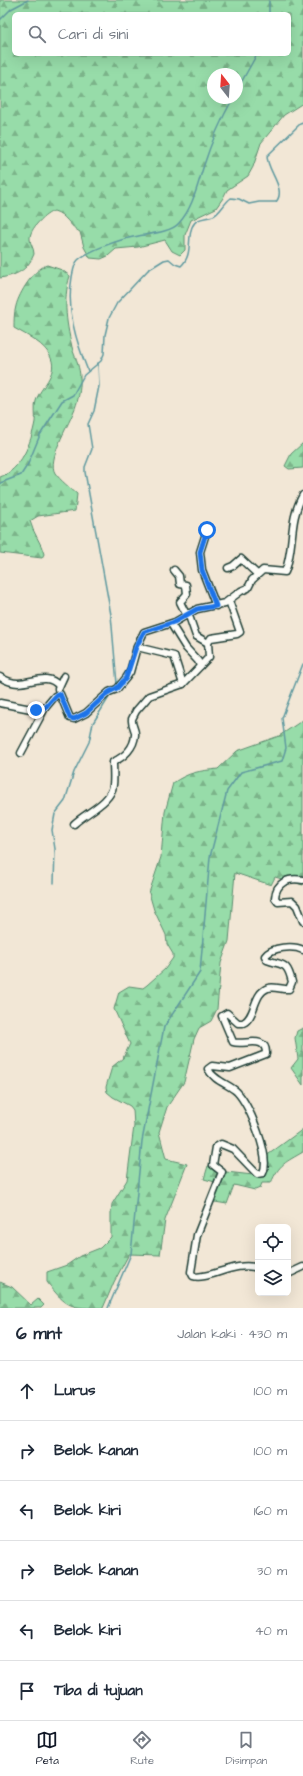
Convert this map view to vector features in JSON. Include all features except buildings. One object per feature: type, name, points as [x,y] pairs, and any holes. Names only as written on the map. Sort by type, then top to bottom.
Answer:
[{"type":"street","points":[[58,694],[61,696],[70,718],[74,719],[86,713],[109,692],[117,688],[130,672],[136,647],[144,632],[155,627],[171,624],[197,609],[216,606],[229,601],[241,591],[248,588],[256,574],[265,569],[282,572],[286,571],[291,529],[296,510],[303,495]]},
{"type":"street","points":[[207,530],[200,552],[202,570],[216,606]]},
{"type":"street","points":[[228,568],[233,566],[241,559],[256,574]]},
{"type":"street","points":[[174,570],[179,576],[180,584],[186,586],[187,594],[180,602],[187,614],[196,636],[208,643]]},
{"type":"street","points":[[74,824],[85,814],[99,806],[114,786],[113,762],[124,757],[129,751],[135,736],[132,720],[142,702],[154,693],[183,684],[209,657],[208,643],[211,638],[237,634],[240,632],[229,601]]},
{"type":"street","points":[[171,624],[186,648],[198,661],[200,666]]},
{"type":"street","points":[[136,647],[174,656],[183,684]]},
{"type":"street","points":[[21,753],[45,708],[58,694],[59,686],[64,676]]},
{"type":"street","points":[[0,677],[18,683],[36,679],[52,680],[59,686]]},
{"type":"street","points":[[0,703],[36,710],[45,708]]},
{"type":"street","points":[[303,880],[295,878],[285,881],[278,887],[274,898],[278,902],[292,901],[297,906],[303,921]]},
{"type":"street","points":[[255,1267],[248,1266],[232,1268],[199,1277],[194,1276],[191,1272],[198,1235],[222,1172],[213,1165],[216,1147],[221,1144],[233,1149],[257,1174],[263,1172],[265,1166],[265,1158],[256,1127],[240,1096],[235,1090],[213,1076],[208,1069],[212,1066],[230,1068],[266,1054],[264,1046],[260,1043],[249,1041],[238,1043],[233,1042],[222,1016],[227,1013],[238,1023],[243,1023],[249,1019],[259,996],[265,989],[290,989],[292,982],[286,967],[280,963],[266,960],[265,956],[268,953],[280,949],[292,947],[303,950]]},
{"type":"street","points":[[291,1273],[303,1267]]},
{"type":"green space","points":[[0,0],[303,0],[303,103],[284,115],[261,143],[253,167],[248,176],[227,190],[216,208],[191,220],[185,235],[185,250],[180,255],[172,251],[165,240],[138,247],[116,249],[108,256],[101,259],[90,258],[84,247],[80,232],[62,215],[54,211],[43,218],[35,226],[30,235],[34,254],[25,268],[16,274],[0,278]]},
{"type":"green space","points":[[47,265],[62,270],[70,276],[66,294],[66,314],[73,351],[78,364],[80,391],[70,419],[59,443],[53,467],[57,476],[77,494],[75,511],[38,516],[30,521],[43,550],[44,554],[42,558],[0,553],[0,477],[14,468],[28,447],[35,422],[36,401],[48,381],[52,370],[53,364],[45,348],[35,340],[14,328],[15,309],[20,295],[32,276],[42,267]]},
{"type":"green space","points":[[303,443],[303,468],[289,469],[285,466],[291,454]]},
{"type":"green space","points":[[303,720],[303,885],[275,877],[271,885],[235,873],[229,941],[221,963],[217,1009],[211,1021],[199,1028],[194,1039],[184,1082],[167,1107],[159,1132],[166,1159],[187,1164],[165,1220],[160,1255],[129,1254],[114,1282],[103,1308],[83,1308],[70,1305],[60,1297],[47,1282],[47,1272],[67,1265],[80,1256],[100,1248],[111,1237],[112,1204],[127,1180],[134,1126],[133,1110],[130,1106],[107,1092],[106,1087],[112,1067],[123,1058],[130,1044],[114,1009],[119,992],[129,986],[143,988],[165,969],[173,958],[173,954],[167,944],[166,935],[154,910],[149,893],[161,857],[165,812],[173,783],[184,776],[205,770],[218,769],[237,751],[279,736]]},
{"type":"green space","points":[[303,1028],[303,1085],[291,1068],[298,1059],[295,1038],[297,1031]]},
{"type":"green space","points":[[303,1129],[303,1152],[280,1167],[271,1183],[262,1183],[260,1188],[255,1190],[234,1185],[227,1204],[209,1201],[215,1182],[204,1179],[208,1166],[220,1167],[226,1172],[253,1175],[262,1167],[263,1156],[269,1154]]},
{"type":"green space","points":[[0,1282],[12,1287],[31,1305],[38,1299],[44,1305],[41,1308],[0,1308]]},
{"type":"waterway","points":[[0,20],[11,9],[28,0]]},
{"type":"waterway","points":[[269,0],[269,12]]},
{"type":"waterway","points":[[243,79],[256,56]]},
{"type":"waterway","points":[[88,371],[76,337],[71,313],[70,289],[73,273],[78,260],[104,246],[127,238],[164,231],[179,223],[188,210],[213,139],[230,104]]},
{"type":"waterway","points":[[0,483],[21,475],[28,464],[40,435],[62,401],[73,395],[84,375],[101,361],[104,354],[105,335],[109,318],[117,303],[148,270],[164,260],[169,259],[175,264],[181,266],[185,262],[192,227],[196,221],[215,215],[231,198],[239,199],[249,204],[259,202],[276,202],[279,197],[279,191],[267,156],[300,124],[303,123]]},
{"type":"waterway","points":[[98,363],[99,386],[94,411],[88,424],[92,449],[85,467],[85,472],[111,615],[117,684],[115,687]]},
{"type":"waterway","points":[[108,1308],[131,1254],[142,1141],[164,1027],[200,972],[210,857],[227,791],[241,772],[282,761],[286,748],[282,718],[303,664]]},
{"type":"waterway","points":[[54,883],[55,849],[52,830],[55,814],[65,801],[74,772],[89,742],[93,723],[111,694]]},
{"type":"route","points":[[36,710],[45,708],[58,694],[60,694],[64,707],[70,718],[74,719],[80,717],[86,713],[98,700],[117,688],[126,678],[130,672],[132,658],[136,647],[144,632],[155,627],[171,624],[197,609],[216,606],[202,570],[200,552],[207,530]]}]
